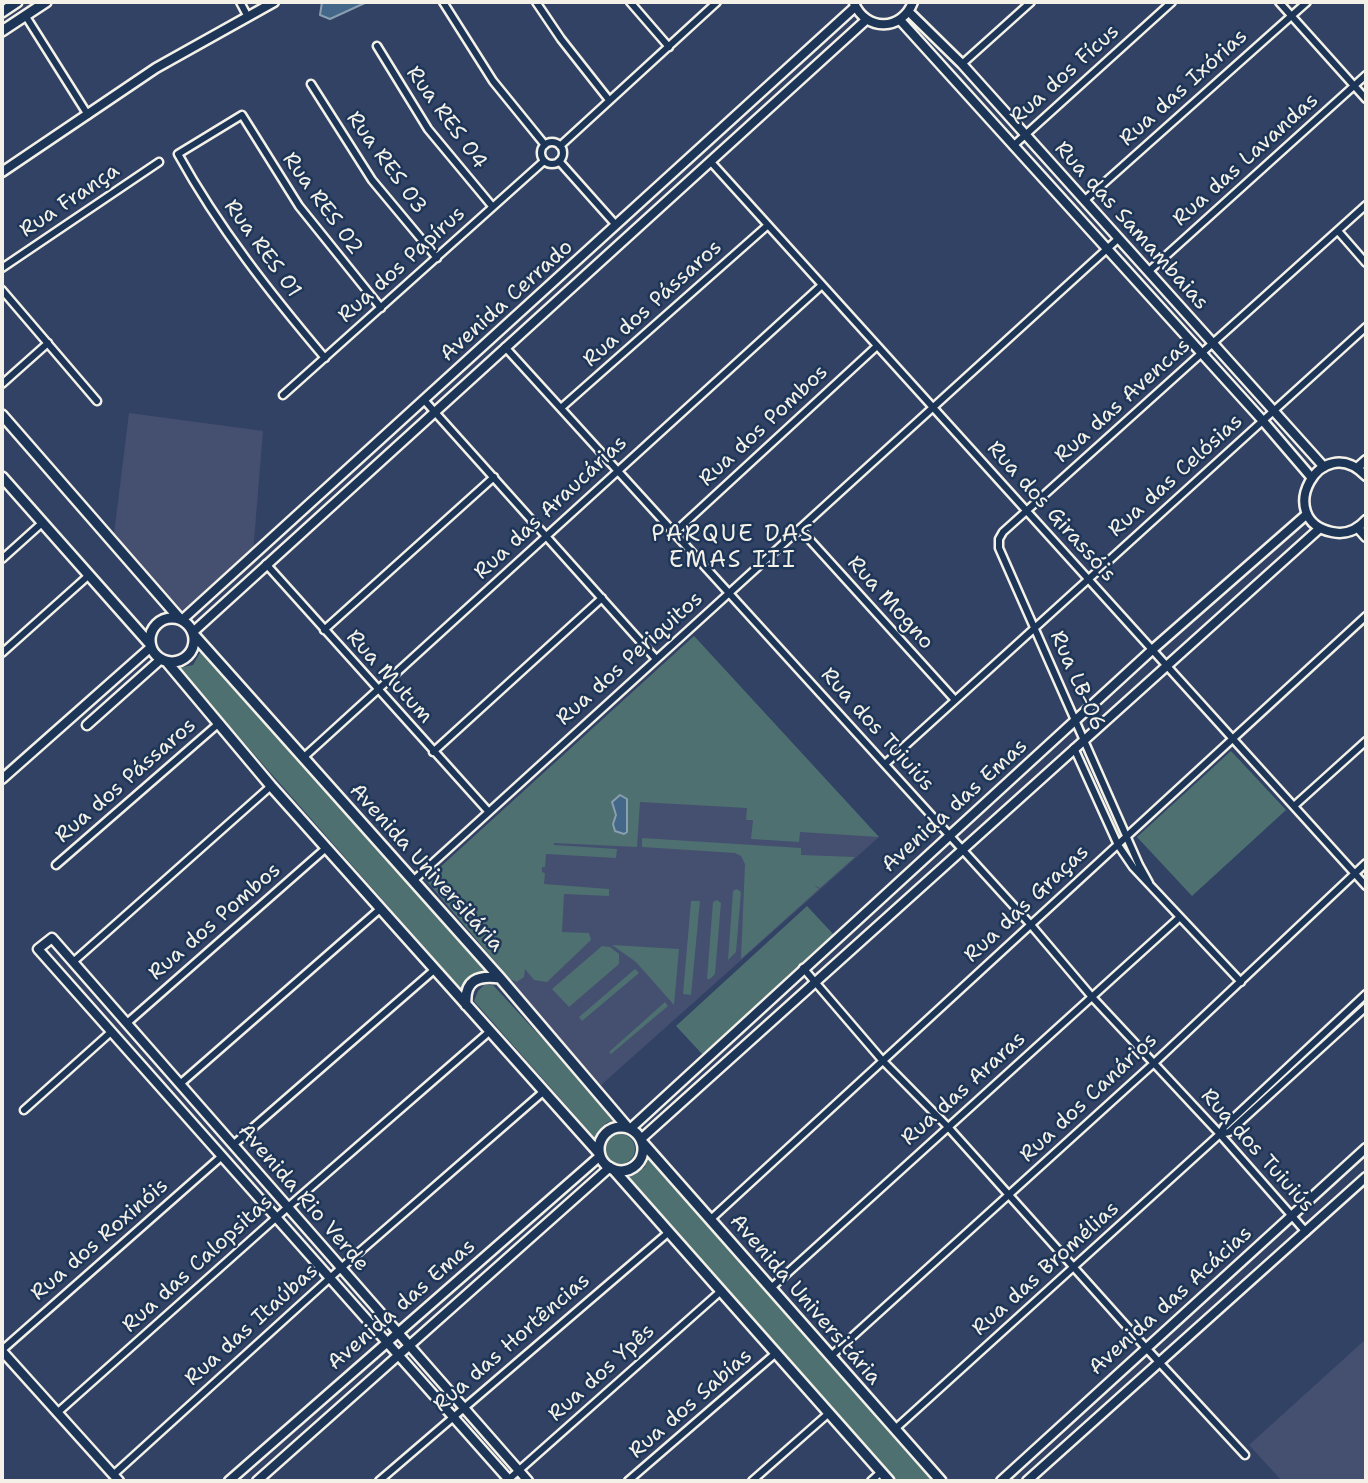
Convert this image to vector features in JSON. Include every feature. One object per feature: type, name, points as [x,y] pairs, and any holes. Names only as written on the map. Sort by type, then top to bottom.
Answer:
[{"type":"main road","points":[[2,12],[17,2]]},
{"type":"main road","points":[[2,32],[46,2]]},
{"type":"main road","points":[[2,415],[193,634],[194,646],[186,658],[179,661],[164,660]]},
{"type":"main road","points":[[2,477],[271,786],[889,1481]]},
{"type":"main road","points":[[151,646],[153,629],[158,623],[171,618],[181,620]]},
{"type":"main road","name":"Avenida Universitária","points":[[193,634],[500,978],[629,1128]]},
{"type":"main road","points":[[466,1005],[465,996],[472,982],[482,976],[500,978]]},
{"type":"main road","points":[[599,1154],[601,1137],[619,1126],[629,1128],[641,1141],[642,1154],[635,1166],[620,1171],[611,1168]]},
{"type":"main road","name":"Avenida Universitária","points":[[641,1141],[941,1481]]},
{"type":"street","points":[[240,2],[248,17]]},
{"type":"street","points":[[2,172],[156,68],[274,2]]},
{"type":"street","points":[[443,2],[494,81],[545,145]]},
{"type":"street","points":[[536,2],[609,100]]},
{"type":"street","points":[[630,2],[669,47]]},
{"type":"street","points":[[560,146],[717,2]]},
{"type":"street","points":[[854,4],[866,20],[880,25],[901,20],[914,2]]},
{"type":"street","points":[[962,64],[1031,2]]},
{"type":"street","name":"Rua dos Fícus","points":[[1013,146],[1172,2]]},
{"type":"street","points":[[1279,2],[1366,99]]},
{"type":"street","name":"Rua das Ixórias","points":[[1085,200],[1307,2]]},
{"type":"street","name":"Avenida Cerrado","points":[[181,620],[616,225],[854,4]]},
{"type":"street","name":"Rua das Samambaias","points":[[909,12],[962,64],[1324,467]]},
{"type":"street","points":[[25,15],[88,115]]},
{"type":"street","name":"Avenida Cerrado","points":[[193,634],[265,564],[866,20]]},
{"type":"street","name":"Rua das Samambaias","points":[[901,20],[1311,477]]},
{"type":"street","name":"Rua RES 04","points":[[377,46],[428,129],[492,206]]},
{"type":"street","name":"Rua das Lavandas","points":[[1149,271],[1366,75]]},
{"type":"street","name":"Rua RES 03","points":[[311,84],[372,180],[437,258]]},
{"type":"street","name":"Rua RES 02","points":[[178,154],[242,116],[299,206],[381,308]]},
{"type":"street","points":[[552,142],[560,146],[562,154],[559,161],[552,164],[544,161],[541,153],[545,145],[552,142]]},
{"type":"street","name":"Rua RES 01","points":[[178,154],[238,250],[325,358]]},
{"type":"street","name":"Rua dos Papírus","points":[[283,395],[544,161]]},
{"type":"street","points":[[559,161],[616,225]]},
{"type":"street","name":"Rua dos Girassóis","points":[[710,161],[1366,886]]},
{"type":"street","name":"Rua França","points":[[2,268],[159,162]]},
{"type":"street","name":"Rua das Avencas","points":[[999,539],[1003,532],[1366,205]]},
{"type":"street","name":"Rua dos Pássaros","points":[[561,408],[768,225]]},
{"type":"street","points":[[1338,231],[1366,263]]},
{"type":"street","name":"Rua dos Periquitos","points":[[413,881],[1119,238]]},
{"type":"street","name":"Rua das Araucárias","points":[[304,757],[822,285]]},
{"type":"street","points":[[2,289],[97,401]]},
{"type":"street","name":"Rua das Celósias","points":[[885,764],[1366,327]]},
{"type":"street","points":[[2,384],[48,343]]},
{"type":"street","name":"Rua dos Pombos","points":[[674,533],[877,346]]},
{"type":"street","name":"Rua dos Tuiuiús","points":[[505,347],[949,834],[1092,997],[1220,1134],[1306,1232]]},
{"type":"street","points":[[424,400],[656,659]]},
{"type":"street","points":[[1357,468],[1366,460]]},
{"type":"street","points":[[1366,476],[1357,468],[1344,464],[1324,467],[1311,477],[1304,495],[1307,513],[1320,528],[1343,533],[1357,528],[1366,520]]},
{"type":"street","points":[[324,629],[494,477]]},
{"type":"street","name":"Avenida das Emas","points":[[629,1128],[949,834],[1307,513]]},
{"type":"street","points":[[2,559],[42,523]]},
{"type":"street","name":"Avenida das Emas","points":[[641,1141],[1083,739],[1168,667],[1320,528]]},
{"type":"street","points":[[1357,528],[1366,537]]},
{"type":"street","name":"Rua Mogno","points":[[800,529],[955,700]]},
{"type":"street","name":"Rua LB-06","points":[[999,539],[999,548],[1149,883]]},
{"type":"street","name":"Rua Mutum","points":[[265,564],[488,811]]},
{"type":"street","points":[[2,653],[88,576]]},
{"type":"street","points":[[433,752],[602,598]]},
{"type":"street","name":"Rua das Graças","points":[[711,1219],[1366,616]]},
{"type":"street","points":[[2,779],[151,646]]},
{"type":"street","points":[[87,725],[164,660]]},
{"type":"street","name":"Rua dos Pássaros","points":[[56,865],[218,724]]},
{"type":"street","points":[[1294,806],[1366,741]]},
{"type":"street","name":"Rua LB-06","points":[[1074,748],[1118,845],[1133,867],[1241,982]]},
{"type":"street","points":[[73,962],[271,786]]},
{"type":"street","name":"Rua dos Pombos","points":[[127,1023],[326,848]]},
{"type":"street","name":"Rua dos Canários","points":[[831,1356],[1153,1064],[1366,863]]},
{"type":"street","points":[[180,1084],[380,909]]},
{"type":"street","name":"Rua das Araras","points":[[771,1287],[1180,917]]},
{"type":"street","name":"Avenida Rio Verde","points":[[508,1481],[38,949],[52,937],[528,1481]]},
{"type":"street","points":[[803,968],[883,1060],[948,1127],[1245,1455]]},
{"type":"street","points":[[233,1145],[434,970]]},
{"type":"street","name":"Rua das Bromélias","points":[[895,1429],[1220,1134],[1224,1127],[1366,994]]},
{"type":"street","name":"Rua das Bromélias","points":[[1220,1134],[1229,1132],[1366,1007]]},
{"type":"street","name":"Rua das Calopsitas","points":[[57,1413],[489,1031]]},
{"type":"street","points":[[24,1110],[111,1032]]},
{"type":"street","name":"Rua das Itaúbas","points":[[116,1478],[341,1268],[543,1092]]},
{"type":"street","name":"Avenida das Acácias","points":[[1001,1481],[1366,1149]]},
{"type":"street","name":"Avenida das Emas","points":[[229,1481],[599,1154]]},
{"type":"street","name":"Rua dos Roxinóis","points":[[2,1351],[222,1156]]},
{"type":"street","name":"Avenida das Emas","points":[[257,1481],[611,1168]]},
{"type":"street","name":"Avenida das Acácias","points":[[1027,1481],[1366,1177]]},
{"type":"street","name":"Rua das Hortências","points":[[379,1481],[669,1232]]},
{"type":"street","name":"Rua dos Ypês","points":[[508,1481],[721,1291]]},
{"type":"street","points":[[2,1351],[116,1478]]},
{"type":"street","name":"Rua dos Sabías","points":[[628,1481],[776,1353]]},
{"type":"street","points":[[752,1481],[829,1413]]},
{"type":"street","points":[[870,1481],[881,1472]]},
{"type":"shaded area","points":[[322,2],[367,2],[330,19],[320,15]]},
{"type":"shaded area","points":[[129,413],[263,431],[253,553],[185,614],[114,534]]},
{"type":"shaded area","points":[[694,636],[879,837],[600,1086],[426,880]]},
{"type":"shaded area","points":[[620,795],[627,799],[627,832],[624,834],[615,831],[613,824],[616,815],[612,802]]},
{"type":"shaded area","points":[[1366,1339],[1366,1481],[1282,1481],[1249,1445]]},
{"type":"green space","points":[[694,636],[879,837],[800,832],[799,842],[751,839],[753,820],[746,820],[747,808],[640,802],[637,847],[554,843],[617,849],[616,858],[546,854],[545,867],[542,867],[542,872],[545,873],[544,884],[609,889],[609,896],[564,894],[562,932],[589,933],[591,940],[547,982],[534,980],[525,969],[524,977],[517,982],[510,979],[426,880]]},
{"type":"green space","points":[[201,651],[489,973],[473,978],[463,991],[178,668],[193,665]]},
{"type":"green space","points":[[1231,751],[1286,810],[1192,896],[1137,837]]},
{"type":"green space","points":[[642,838],[801,848],[801,855],[855,857],[820,888],[814,885],[819,889],[741,959],[745,864],[741,856],[735,853],[642,847]]},
{"type":"green space","points":[[737,889],[741,892],[736,952],[728,960],[733,891]]},
{"type":"green space","points":[[717,900],[721,903],[715,974],[707,979],[713,902]]},
{"type":"green space","points":[[691,901],[700,901],[691,995],[683,994]]},
{"type":"green space","points":[[807,906],[834,935],[703,1055],[676,1026]]},
{"type":"green space","points":[[612,945],[679,949],[674,1005],[636,962]]},
{"type":"green space","points":[[602,946],[610,947],[619,954],[619,964],[569,1007],[552,989]]},
{"type":"green space","points":[[635,969],[639,973],[582,1021],[579,1017]]},
{"type":"green space","points":[[484,985],[493,985],[616,1119],[606,1123],[595,1138],[474,1001]]},
{"type":"green space","points":[[665,1002],[668,1006],[611,1054],[609,1052]]},
{"type":"green space","points":[[620,1134],[631,1138],[635,1149],[631,1160],[620,1164],[609,1160],[605,1149],[609,1138]]},
{"type":"green space","points":[[649,1157],[936,1481],[895,1481],[629,1178],[645,1167]]},
{"type":"district","name":"PARQUE DAS EMAS III","points":[[733,548]]}]
